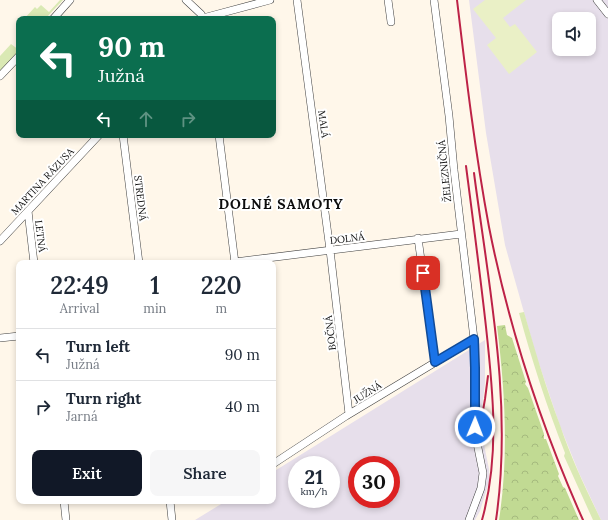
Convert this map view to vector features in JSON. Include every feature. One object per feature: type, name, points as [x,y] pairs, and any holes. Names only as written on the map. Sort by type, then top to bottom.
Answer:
[{"type":"street","points":[[56,16],[70,0]]},
{"type":"street","points":[[186,0],[201,16]]},
{"type":"street","points":[[213,16],[270,0]]},
{"type":"street","name":"MALÁ","points":[[297,0],[330,250]]},
{"type":"street","points":[[388,0],[391,22]]},
{"type":"street","name":"ŽELEZNIČNÁ","points":[[434,0],[449,116],[461,234],[474,339],[475,427],[483,478],[481,488],[469,520]]},
{"type":"street","points":[[597,0],[608,14]]},
{"type":"street","points":[[0,76],[16,59]]},
{"type":"street","name":"MARTINA RÁZUSA","points":[[0,241],[96,138]]},
{"type":"street","name":"STREDNÁ","points":[[123,138],[139,260]]},
{"type":"street","points":[[219,138],[235,260]]},
{"type":"street","name":"LETNÁ","points":[[28,211],[34,260]]},
{"type":"street","name":"DOLNÁ","points":[[257,260],[418,238],[461,234]]},
{"type":"street","points":[[418,238],[435,362]]},
{"type":"street","name":"BOČNÁ","points":[[330,250],[349,414]]},
{"type":"street","points":[[0,338],[16,336]]},
{"type":"street","name":"JUŽNÁ","points":[[276,462],[349,414],[474,339]]},
{"type":"street","points":[[64,504],[66,520]]},
{"type":"street","points":[[170,504],[172,520]]},
{"type":"shaded area","points":[[469,0],[608,0],[608,520],[601,520],[579,473],[560,426],[536,355],[505,245],[486,133]]},
{"type":"shaded area","points":[[485,340],[485,383],[480,425],[489,469],[489,482],[480,511],[475,520],[195,520],[221,504],[276,504],[276,470],[288,463],[288,508],[340,508],[340,456],[299,456]]},
{"type":"green space","points":[[60,0],[63,0],[48,16],[27,16],[35,7],[37,9],[41,5],[49,12]]},
{"type":"green space","points":[[485,0],[526,0],[503,18],[510,27],[515,24],[537,52],[509,74],[487,45],[496,38],[473,9]]},
{"type":"green space","points":[[11,44],[16,48],[16,56],[0,74],[0,56]]},
{"type":"green space","points":[[524,312],[545,383],[564,437],[601,520],[593,520],[564,456],[565,453],[540,384],[519,313]]},
{"type":"green space","points":[[505,325],[507,335],[512,338],[526,382],[525,384],[528,388],[544,434],[544,439],[546,439],[559,474],[558,476],[579,520],[499,520],[504,472],[505,423],[497,326]]},
{"type":"railway","points":[[457,0],[479,171],[497,265],[516,339],[540,413],[553,449],[583,520]]},
{"type":"railway","points":[[466,166],[484,307],[493,399],[493,448],[491,472],[488,496],[482,520]]},
{"type":"railway","points":[[474,173],[492,303],[500,390],[502,433],[501,477],[496,520]]},
{"type":"railway","points":[[481,422],[488,376]]},
{"type":"district","name":"DOLNÉ SAMOTY","points":[[281,204]]},
{"type":"route","points":[[423,273],[435,362],[474,339],[475,427]]}]
